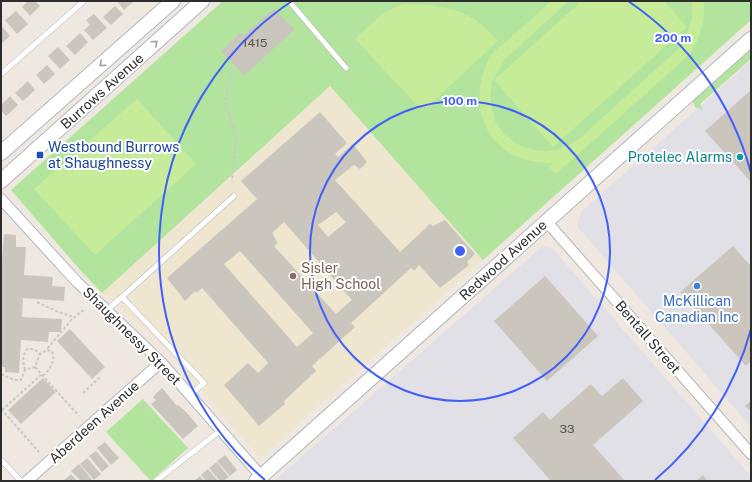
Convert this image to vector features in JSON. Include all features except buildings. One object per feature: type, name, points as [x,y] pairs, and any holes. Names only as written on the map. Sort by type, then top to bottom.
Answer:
[{"type":"street","name":"Burrows Avenue","points":[[1,154],[173,1]]},
{"type":"street","name":"Burrows Avenue","points":[[1,181],[202,1]]},
{"type":"street","name":"Redwood Avenue","points":[[258,479],[751,39]]},
{"type":"street","name":"Shaughnessy Street","points":[[1,199],[77,282],[161,362],[221,430],[258,479]]},
{"type":"street","name":"Bentall Street","points":[[546,221],[751,454]]},
{"type":"street","name":"Aberdeen Avenue","points":[[27,481],[161,362]]},
{"type":"lane","points":[[1,74],[84,1]]},
{"type":"lane","points":[[289,1],[346,68]]},
{"type":"lane","points":[[107,310],[234,196]]},
{"type":"lane","points":[[122,297],[204,383],[190,395]]},
{"type":"lane","points":[[156,481],[221,430]]},
{"type":"lane","points":[[1,460],[21,481]]},
{"type":"path","points":[[232,68],[224,102],[236,136],[232,181]]},
{"type":"path","points":[[37,302],[56,312],[74,317]]},
{"type":"path","points":[[35,367],[40,354],[47,350],[74,317],[85,309]]},
{"type":"path","points":[[1,374],[14,380],[21,380],[25,370],[23,363],[26,349],[34,349],[40,354]]},
{"type":"path","points":[[39,452],[1,409],[53,364],[52,351],[47,350]]},
{"type":"path","points":[[35,367],[79,416]]},
{"type":"path","points":[[25,370],[35,367]]},
{"type":"path","points":[[83,394],[100,377]]},
{"type":"shaded area","points":[[751,61],[751,427],[577,226],[581,212]]},
{"type":"shaded area","name":"Sisler High School","points":[[330,86],[483,260],[260,458],[156,339],[102,293],[232,177]]},
{"type":"shaded area","points":[[543,246],[552,248],[751,476],[751,481],[274,481]]},
{"type":"green space","points":[[223,1],[751,1],[751,20],[483,260],[330,86],[102,293],[11,190]]},
{"type":"green space","points":[[551,1],[569,1],[505,59],[492,82],[490,98],[495,121],[505,135],[517,144],[533,150],[545,151],[557,150],[579,139],[678,49],[690,26],[692,14],[691,1],[704,1],[702,29],[690,54],[556,174],[549,167],[553,163],[523,159],[502,147],[492,137],[485,125],[479,98],[484,70],[490,57]]},
{"type":"green space","points":[[582,1],[664,1],[687,27],[553,147],[494,80]]},
{"type":"green space","points":[[403,4],[443,7],[455,10],[478,21],[498,41],[427,107],[419,107],[355,39],[383,13]]},
{"type":"green space","points":[[751,48],[751,59],[700,104],[703,110],[695,107],[693,101],[695,98]]},
{"type":"green space","points":[[137,99],[196,164],[95,255],[34,189]]},
{"type":"green space","points":[[143,399],[188,448],[151,481],[106,432]]},
{"type":"place","name":"Westbound Burrows at Shaughnessy","points":[[40,155]]},
{"type":"place","name":"Protelec Alarms","points":[[740,157]]},
{"type":"place","name":"Sisler High School","points":[[293,276]]},
{"type":"place","name":"McKillican Canadian Inc","points":[[697,286]]}]
